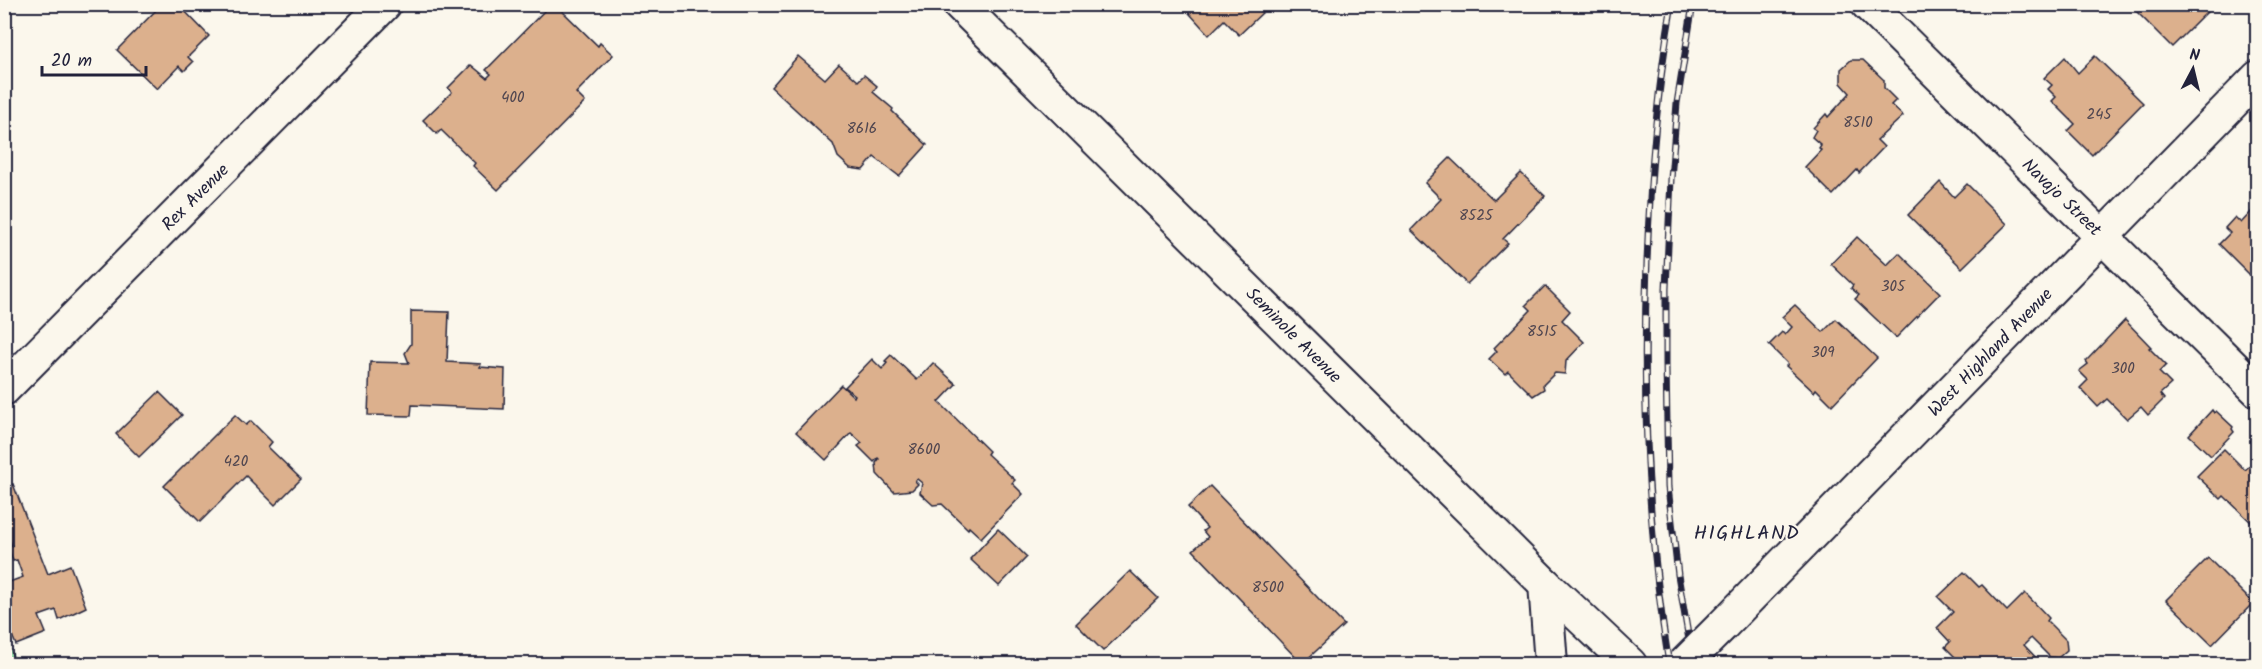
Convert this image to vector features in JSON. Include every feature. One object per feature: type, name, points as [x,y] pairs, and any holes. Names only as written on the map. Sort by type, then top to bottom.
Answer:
[{"type":"street","name":"Rex Avenue","points":[[4,389],[384,4]]},
{"type":"street","name":"Seminole Avenue","points":[[959,4],[1545,584],[1626,660]]},
{"type":"street","name":"Navajo Street","points":[[1867,4],[2258,391]]},
{"type":"street","name":"West Highland Avenue","points":[[1684,664],[2258,77]]},
{"type":"street","points":[[1545,584],[1551,664]]},
{"type":"green space","points":[[5,641],[7,641],[16,664],[5,664]]},
{"type":"building","points":[[162,4],[178,4],[209,36],[188,57],[193,62],[184,71],[179,66],[157,89],[117,50]]},
{"type":"building","points":[[551,4],[555,4],[598,46],[600,43],[613,55],[576,93],[585,102],[498,190],[473,166],[475,163],[441,130],[437,134],[423,120],[452,92],[448,88],[471,65],[487,78],[491,74],[486,70]]},
{"type":"building","points":[[1181,4],[1254,4],[1262,13],[1239,35],[1224,20],[1209,35]]},
{"type":"building","points":[[2129,4],[2203,4],[2209,10],[2172,47]]},
{"type":"building","points":[[798,56],[825,79],[839,64],[858,81],[864,75],[877,86],[873,92],[893,109],[892,111],[927,145],[899,176],[874,157],[863,170],[850,168],[838,157],[833,144],[771,87]]},
{"type":"building","points":[[2095,56],[2143,103],[2092,155],[2068,131],[2075,124],[2052,101],[2056,97],[2048,89],[2052,85],[2044,78],[2065,57],[2078,73]]},
{"type":"building","points":[[1851,60],[1863,60],[1884,80],[1884,88],[1896,100],[1891,105],[1903,116],[1877,140],[1884,147],[1833,195],[1805,167],[1821,150],[1819,148],[1821,145],[1812,137],[1816,130],[1813,128],[1826,114],[1828,117],[1850,93],[1841,83],[1841,69]]},
{"type":"building","points":[[1450,158],[1494,200],[1521,173],[1545,196],[1503,239],[1508,243],[1467,284],[1411,230],[1441,199],[1425,183]]},
{"type":"building","points":[[1940,182],[1954,197],[1967,184],[2007,224],[1962,268],[1908,215]]},
{"type":"building","points":[[2253,210],[2258,214],[2258,279],[2256,281],[2219,244],[2230,233],[2225,228],[2235,217],[2241,223]]},
{"type":"building","points":[[1857,237],[1887,265],[1899,253],[1940,293],[1896,338],[1855,299],[1859,295],[1851,288],[1853,285],[1831,264]]},
{"type":"building","points":[[1545,286],[1570,311],[1562,320],[1584,342],[1566,361],[1565,374],[1555,373],[1543,385],[1544,389],[1533,396],[1508,371],[1505,374],[1489,359],[1497,351],[1494,348],[1531,310],[1526,305]]},
{"type":"building","points":[[1795,305],[1823,332],[1836,319],[1877,358],[1832,405],[1816,389],[1814,392],[1786,366],[1788,364],[1769,345],[1782,332],[1785,335],[1792,327],[1782,317]]},
{"type":"building","points":[[411,311],[449,312],[447,362],[481,364],[480,367],[505,369],[504,409],[412,405],[411,416],[368,415],[370,362],[409,363],[405,353],[411,344]]},
{"type":"building","points":[[2125,320],[2166,365],[2159,372],[2171,384],[2160,394],[2164,399],[2148,415],[2141,407],[2127,419],[2107,399],[2098,407],[2080,388],[2088,380],[2079,371],[2088,364],[2086,361]]},
{"type":"building","points":[[891,355],[917,380],[933,363],[956,384],[939,402],[989,451],[987,454],[1015,480],[1012,483],[1023,494],[981,538],[942,504],[933,505],[920,493],[922,483],[917,479],[915,481],[918,484],[912,490],[894,492],[877,474],[876,463],[879,459],[874,462],[858,446],[862,443],[851,433],[826,460],[796,432],[841,385],[854,397],[855,395],[845,387],[872,359],[882,369],[887,363],[885,361]]},
{"type":"building","points":[[159,392],[182,415],[139,457],[116,434]]},
{"type":"building","points":[[2212,410],[2233,427],[2234,432],[2211,456],[2189,435]]},
{"type":"building","points":[[235,415],[246,425],[251,421],[272,442],[268,447],[301,479],[275,505],[246,476],[200,522],[164,486]]},
{"type":"building","points":[[2224,449],[2245,470],[2255,461],[2258,463],[2258,529],[2224,496],[2221,499],[2197,476]]},
{"type":"building","points":[[4,479],[7,486],[13,484],[48,574],[70,565],[86,607],[59,620],[56,610],[39,616],[46,633],[16,645],[4,616],[4,584],[23,577],[17,560],[13,561],[8,547],[12,546],[6,531],[4,532]]},
{"type":"building","points":[[1210,486],[1344,625],[1302,664],[1193,550],[1208,537],[1203,531],[1207,528],[1188,507]]},
{"type":"building","points":[[998,529],[1027,557],[999,586],[970,559]]},
{"type":"building","points":[[2208,558],[2253,603],[2212,645],[2166,600]]},
{"type":"building","points":[[1130,571],[1158,598],[1103,651],[1076,624]]},
{"type":"building","points":[[1964,572],[1979,587],[1982,585],[2007,611],[2025,593],[2049,618],[2047,621],[2066,640],[2067,650],[2058,658],[2050,657],[2031,638],[2024,645],[2042,664],[1962,664],[1945,647],[1950,642],[1937,628],[1953,612],[1938,597]]},
{"type":"railway","points":[[1669,664],[1651,514],[1645,363],[1652,165],[1658,100],[1672,4]]},
{"type":"railway","points":[[1693,4],[1677,103],[1666,289],[1668,487],[1678,575],[1693,664]]},
{"type":"district","name":"HIGHLAND","points":[[1747,532]]}]
